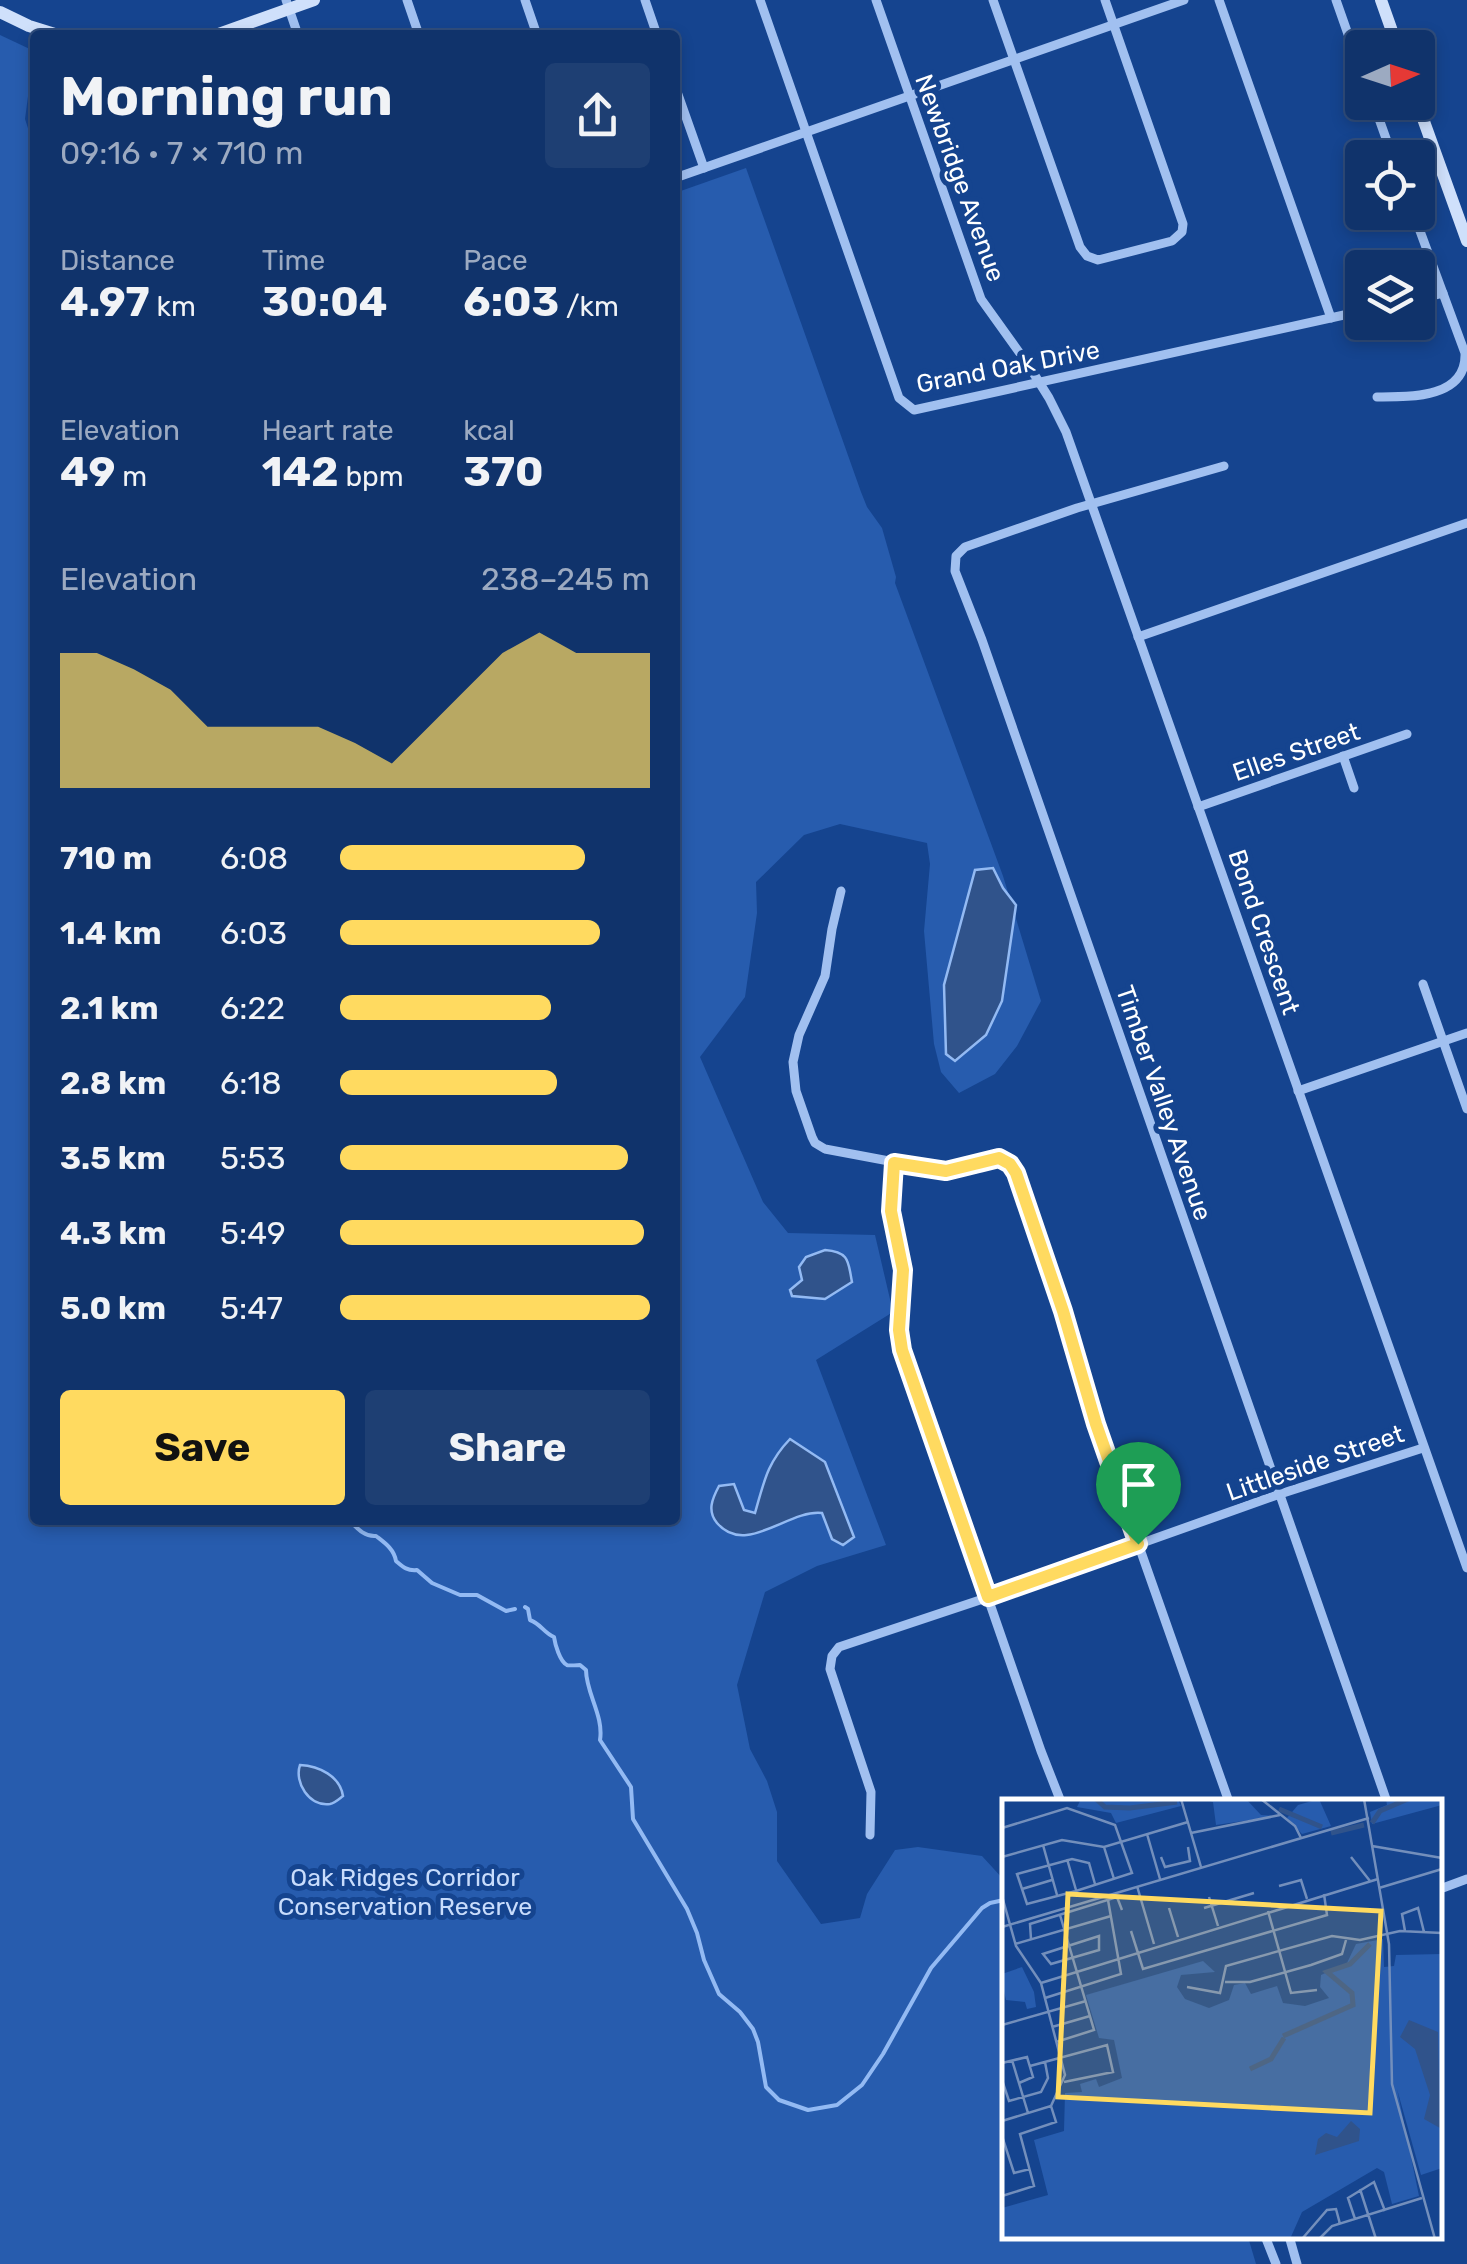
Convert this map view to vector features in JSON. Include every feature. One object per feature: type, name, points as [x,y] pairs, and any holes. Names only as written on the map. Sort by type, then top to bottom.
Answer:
[{"type":"main road","points":[[228,30],[287,5],[314,0]]},
{"type":"main road","points":[[1380,0],[1391,30]]},
{"type":"main road","points":[[0,12],[42,30]]},
{"type":"main road","points":[[1423,120],[1467,241]]},
{"type":"street","points":[[407,0],[417,30]]},
{"type":"street","points":[[525,0],[535,30]]},
{"type":"street","points":[[645,0],[655,30]]},
{"type":"street","name":"Grand Oak Drive","points":[[760,0],[899,398],[914,410],[1345,315]]},
{"type":"street","name":"Newbridge Avenue","points":[[876,0],[981,299],[1040,383],[1066,432],[1138,637]]},
{"type":"street","points":[[993,0],[1083,252],[1098,260],[1172,241],[1182,232],[1182,217],[1105,0]]},
{"type":"street","points":[[680,176],[1184,0]]},
{"type":"street","points":[[1220,0],[1331,318]]},
{"type":"street","points":[[1336,0],[1347,30]]},
{"type":"street","points":[[287,5],[296,30]]},
{"type":"street","points":[[680,100],[704,168]]},
{"type":"street","points":[[1376,397],[1414,398],[1451,386],[1465,368],[1464,354],[1420,230]]},
{"type":"street","points":[[1435,296],[1443,294]]},
{"type":"street","points":[[1092,504],[1224,466]]},
{"type":"street","name":"Timber Valley Avenue","points":[[1092,504],[965,547],[956,556],[956,571],[1386,1799]]},
{"type":"street","points":[[1138,637],[1467,524]]},
{"type":"street","name":"Bond Crescent","points":[[1138,637],[1467,1568]]},
{"type":"street","name":"Elles Street","points":[[1198,807],[1407,734]]},
{"type":"street","points":[[1343,756],[1354,788]]},
{"type":"street","points":[[841,890],[825,976],[795,1048],[793,1074],[812,1137],[820,1147],[894,1163],[946,1171],[999,1158],[1014,1169],[1063,1311],[1096,1424],[1228,1799]]},
{"type":"street","points":[[1423,984],[1467,1109]]},
{"type":"street","points":[[1298,1092],[1467,1033]]},
{"type":"street","points":[[894,1163],[891,1211],[903,1270],[899,1330],[902,1350],[1060,1799]]},
{"type":"street","name":"Littleside Street","points":[[870,1836],[872,1792],[830,1669],[839,1646],[1423,1448]]},
{"type":"street","points":[[1442,1888],[1467,1879]]},
{"type":"street","points":[[1290,2239],[1297,2264]]},
{"type":"street","points":[[1267,2241],[1276,2264]]},
{"type":"green space","name":"Oak Ridges Corridor Conservation Reserve","points":[[0,35],[30,49],[25,119],[30,134],[30,1525],[680,1525],[680,191],[746,168],[861,492],[882,528],[895,583],[1003,876],[1041,1001],[1017,1046],[995,1074],[959,1093],[941,1072],[934,1044],[924,931],[930,864],[927,843],[840,824],[804,835],[756,882],[757,913],[745,997],[700,1057],[763,1202],[788,1233],[875,1235],[893,1312],[816,1360],[886,1545],[817,1566],[765,1592],[737,1685],[750,1749],[767,1781],[777,1812],[777,1861],[821,1924],[860,1918],[867,1894],[895,1850],[918,1847],[982,1856],[1002,1878],[1002,2239],[1249,2239],[1256,2264],[0,2264]]},
{"type":"shaded area","points":[[993,868],[1016,905],[1002,1001],[986,1035],[955,1061],[946,1054],[944,985],[975,870]]},
{"type":"shaded area","points":[[825,1250],[843,1256],[852,1282],[825,1299],[792,1296],[790,1290],[802,1280],[799,1267],[806,1257]]},
{"type":"shaded area","points":[[790,1439],[825,1462],[854,1537],[843,1545],[832,1539],[822,1513],[741,1535],[728,1532],[712,1514],[719,1486],[734,1484],[744,1510],[755,1513],[771,1465]]},
{"type":"shaded area","points":[[300,1765],[328,1773],[343,1796],[330,1804],[316,1802],[301,1786]]},
{"type":"waterway","points":[[354,1525],[386,1544],[401,1565],[417,1570],[432,1583],[460,1595],[477,1595],[506,1611],[515,1609]]},
{"type":"waterway","points":[[525,1607],[530,1620],[554,1637],[564,1663],[586,1670],[600,1722],[600,1740],[631,1787],[633,1819],[687,1909],[719,1994],[753,2029],[766,2087],[779,2100],[808,2110],[837,2105],[862,2085],[931,1968],[982,1908],[1002,1900]]},
{"type":"route","points":[[999,1158],[1014,1169],[1138,1544],[988,1597],[902,1350],[899,1330],[903,1270],[891,1211],[894,1163],[946,1171],[999,1158]]}]
